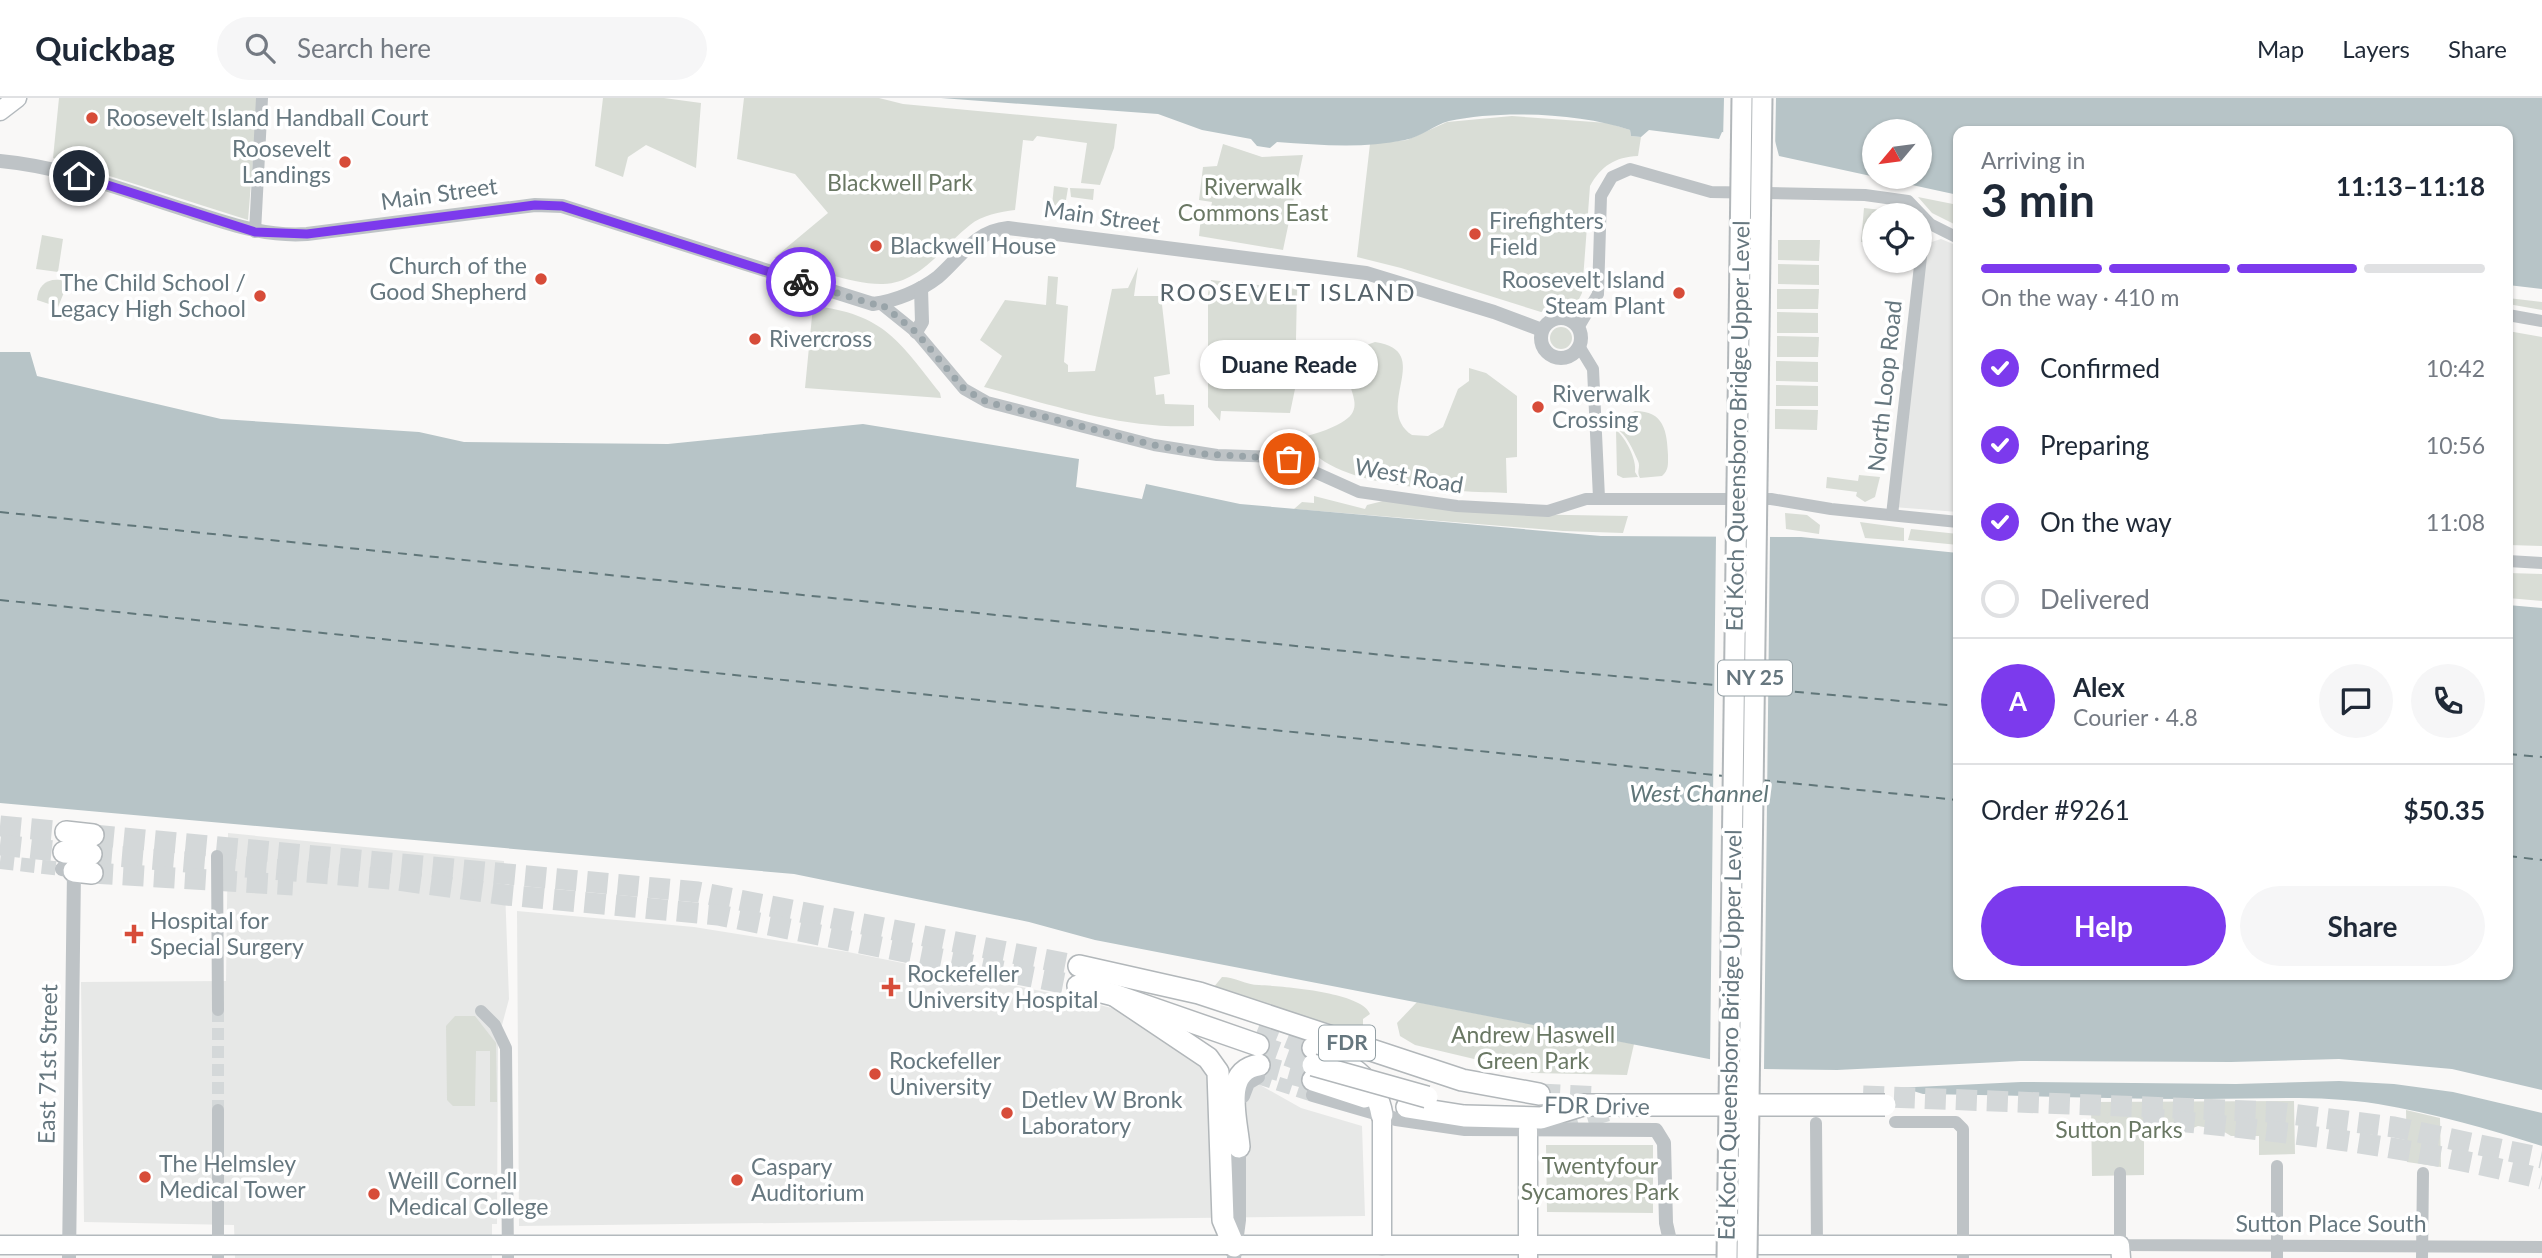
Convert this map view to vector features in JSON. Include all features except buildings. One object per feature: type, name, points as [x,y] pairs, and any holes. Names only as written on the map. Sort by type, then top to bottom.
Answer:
[{"type":"highway","name":"NY 25","points":[[1721,1258],[1736,98]]},
{"type":"highway","name":"Ed Koch Queensboro Bridge Upper Level","points":[[1727,1258],[1742,98]]},
{"type":"highway","name":"Ed Koch Queensboro Bridge Upper Level","points":[[1741,1258],[1756,98]]},
{"type":"highway","name":"NY 25","points":[[1747,1258],[1762,98]]},
{"type":"highway","name":"FDR Drive","points":[[1259,1053],[1114,995],[1079,976],[1156,984],[1199,993],[1442,1074],[1539,1094]]},
{"type":"highway","points":[[1156,984],[1259,1053],[1235,1082],[1239,1147]]},
{"type":"highway","points":[[1114,995],[1208,1058],[1218,1072],[1223,1220],[1234,1252]]},
{"type":"highway","points":[[1313,1072],[1344,1061],[1359,1072],[1378,1100],[1382,1115]]},
{"type":"highway","points":[[1313,1072],[1365,1097],[1407,1107],[1489,1111]]},
{"type":"highway","name":"FDR","points":[[1313,1072],[1489,1111]]},
{"type":"highway","name":"FDR Drive","points":[[1489,1111],[1541,1118],[1583,1105],[1890,1113]]},
{"type":"highway","points":[[1528,1130],[1557,1125]]},
{"type":"main road","points":[[0,111],[18,98]]},
{"type":"main road","points":[[1382,1115],[1382,1251]]},
{"type":"main road","points":[[1527,1251],[1528,1130]]},
{"type":"main road","points":[[0,1244],[69,1251],[2120,1252]]},
{"type":"street","points":[[255,232],[262,98]]},
{"type":"street","name":"Main Street","points":[[0,161],[52,167],[255,232],[307,234],[512,208],[562,206],[873,304],[921,288],[942,273],[974,241],[990,232],[1008,228],[1366,274],[1468,304],[1542,330]]},
{"type":"street","points":[[1599,498],[1593,369],[1579,346],[1578,328],[1598,294],[1601,196],[1608,181],[1625,170],[1640,170],[1712,192],[1852,193],[1896,198],[1909,203]]},
{"type":"street","points":[[1932,225],[1953,235]]},
{"type":"street","name":"North Loop Road","points":[[1892,515],[1919,273]]},
{"type":"street","points":[[916,332],[922,322],[921,288]]},
{"type":"street","name":"Main Street","points":[[880,303],[916,332]]},
{"type":"street","points":[[2513,316],[2542,321]]},
{"type":"street","points":[[1578,328],[1569,319],[1557,318],[1542,330],[1544,347],[1553,356],[1565,357],[1579,346]]},
{"type":"street","name":"West Road","points":[[916,332],[958,383],[978,398],[995,405],[1128,439],[1205,454],[1281,457],[1359,492],[1457,506],[1548,511],[1599,498],[1771,499],[1953,521]]},
{"type":"street","points":[[2513,561],[2542,563]]},
{"type":"street","name":"East 71st Street","points":[[69,1251],[77,855]]},
{"type":"street","points":[[217,856],[218,1010]]},
{"type":"street","points":[[481,1011],[495,1026],[505,1044],[508,1252]]},
{"type":"street","name":"FDR Drive","points":[[1313,1072],[1382,1115],[1465,1129],[1651,1130],[1660,1134],[1664,1143],[1666,1223],[1671,1252]]},
{"type":"street","points":[[218,1110],[218,1251]]},
{"type":"street","points":[[1890,1113],[1956,1122],[1961,1125],[1964,1131],[1963,1252]]},
{"type":"street","points":[[1816,1123],[1816,1252]]},
{"type":"street","points":[[1234,1252],[1239,1220],[1239,1147]]},
{"type":"street","points":[[2277,1166],[2278,1251]]},
{"type":"street","points":[[2120,1172],[2120,1252]]},
{"type":"street","points":[[2422,1252],[2423,1173]]},
{"type":"street","name":"Sutton Place South","points":[[2120,1252],[2422,1252],[2542,1247]]},
{"type":"shaded area","points":[[1941,239],[1953,244],[1953,512],[1893,507],[1919,273],[1932,273],[1932,242]]},
{"type":"shaded area","points":[[228,833],[504,861],[509,999],[498,1040],[497,1224],[492,1224],[492,1258],[235,1258],[234,1225],[84,1222],[81,982],[226,981]]},
{"type":"shaded area","name":"Rockefeller University","points":[[517,911],[694,927],[848,952],[1061,995],[1123,1011],[1216,1068],[1260,1085],[1301,1108],[1362,1126],[1365,1216],[519,1226]]},
{"type":"green space","points":[[59,98],[258,98],[248,220],[53,158]]},
{"type":"green space","points":[[603,98],[664,98],[701,103],[696,168],[646,145],[628,157],[623,177],[595,166]]},
{"type":"green space","name":"Blackwell Park","points":[[744,98],[879,98],[903,104],[1117,124],[1114,148],[1100,185],[1081,183],[1087,143],[1037,136],[1033,141],[1023,140],[1015,210],[991,214],[980,219],[920,270],[897,282],[883,284],[843,278],[774,258],[828,213],[795,174],[737,159]]},
{"type":"green space","points":[[1512,116],[1608,123],[1630,130],[1631,136],[1641,137],[1638,156],[1622,158],[1610,164],[1590,186],[1582,293],[1579,299],[1541,312],[1357,257],[1370,144],[1407,140],[1447,122]]},
{"type":"green space","name":"Riverwalk Commons East","points":[[1223,144],[1262,157],[1303,155],[1283,250],[1199,236],[1201,216],[1209,217],[1212,202],[1199,200],[1203,167],[1217,166]]},
{"type":"green space","points":[[1054,186],[1068,188],[1066,200],[1061,200],[1057,206],[1052,205]]},
{"type":"green space","points":[[1070,188],[1094,189],[1093,200],[1071,197]]},
{"type":"green space","points":[[1918,197],[1953,204],[1953,224],[1932,213],[1932,203],[1923,203]]},
{"type":"green space","points":[[42,235],[63,239],[58,272],[36,269]]},
{"type":"green space","points":[[1778,240],[1820,240],[1819,261],[1778,260]]},
{"type":"green space","points":[[1778,264],[1819,265],[1819,285],[1778,284]]},
{"type":"green space","points":[[1138,267],[1134,296],[1161,296],[1170,374],[1154,377],[1156,395],[1164,394],[1165,404],[1194,405],[1194,426],[1114,420],[984,387],[1002,356],[980,340],[1005,300],[1046,305],[1048,276],[1058,277],[1056,304],[1068,306],[1064,362],[1068,365],[1068,372],[1095,371],[1112,289],[1128,288]]},
{"type":"green space","points":[[51,280],[61,280],[67,285],[58,307],[37,300],[44,284]]},
{"type":"green space","points":[[1211,280],[1297,289],[1295,389],[1290,413],[1221,411],[1220,421],[1208,407],[1208,293]]},
{"type":"green space","points":[[1777,289],[1819,289],[1818,309],[1777,309]]},
{"type":"green space","points":[[2513,299],[2542,302],[2542,310],[2513,305]]},
{"type":"green space","points":[[813,306],[857,315],[888,333],[913,359],[940,393],[941,398],[805,388]]},
{"type":"green space","points":[[1777,312],[1818,313],[1818,333],[1777,333]]},
{"type":"green space","points":[[1561,327],[1569,330],[1572,338],[1569,346],[1561,349],[1553,346],[1550,338],[1553,330]]},
{"type":"green space","points":[[2513,332],[2542,337],[2542,546],[2513,545]]},
{"type":"green space","points":[[1777,336],[1819,337],[1818,357],[1777,357]]},
{"type":"green space","points":[[1375,342],[1392,347],[1401,357],[1403,368],[1398,410],[1401,424],[1412,435],[1428,436],[1443,427],[1458,389],[1469,381],[1469,368],[1486,373],[1517,396],[1517,457],[1506,458],[1507,493],[1394,484],[1336,468],[1315,455],[1304,437],[1332,428],[1347,419],[1354,410],[1349,365],[1355,349]]},
{"type":"green space","points":[[1776,361],[1818,362],[1818,382],[1776,381]]},
{"type":"green space","points":[[1776,385],[1818,386],[1818,406],[1776,406]]},
{"type":"green space","points":[[1775,409],[1818,410],[1817,430],[1775,429]]},
{"type":"green space","points":[[1635,411],[1652,414],[1665,431],[1668,464],[1662,476],[1640,478],[1639,463],[1634,452],[1616,428],[1623,417]]},
{"type":"green space","points":[[1616,430],[1630,450],[1638,477],[1623,478],[1617,475]]},
{"type":"green space","points":[[1859,475],[1880,477],[1875,497],[1865,502],[1856,496],[1857,492],[1826,488],[1827,477],[1858,481]]},
{"type":"green space","points":[[1314,496],[1365,509],[1367,505],[1383,501],[1509,514],[1628,516],[1623,533],[1563,531],[1294,509],[1302,502],[1314,503]]},
{"type":"green space","points":[[1785,513],[1807,515],[1820,525],[1819,534],[1786,529]]},
{"type":"green space","points":[[1860,522],[1904,528],[1904,541],[1865,538]]},
{"type":"green space","points":[[1911,529],[1953,533],[1953,544],[1908,540]]},
{"type":"green space","points":[[2513,573],[2542,574],[2542,601],[2513,598]]},
{"type":"green space","points":[[1222,977],[1254,985],[1320,992],[1353,1000],[1364,1006],[1370,1014],[1363,1019],[1363,1025],[1374,1035],[1374,1041],[1213,988]]},
{"type":"green space","name":"Andrew Haswell Green Park","points":[[1417,1002],[1634,1044],[1627,1075],[1533,1073],[1415,1045],[1400,1036],[1397,1023]]},
{"type":"green space","points":[[455,1016],[475,1016],[496,1043],[497,1102],[490,1102],[490,1051],[476,1051],[475,1106],[453,1106],[447,1100],[446,1026]]},
{"type":"green space","name":"Sutton Parks","points":[[2294,1101],[2295,1154],[2259,1155],[2259,1136],[2231,1136],[2221,1130],[2198,1126],[2163,1140],[2144,1141],[2144,1175],[2092,1176],[2091,1102]]},
{"type":"green space","points":[[2406,1110],[2440,1118],[2441,1167],[2407,1162]]},
{"type":"green space","name":"Twentyfour Sycamores Park","points":[[1546,1145],[1653,1145],[1653,1213],[1547,1212]]},
{"type":"water","points":[[941,98],[2542,98],[2542,289],[2513,286],[2513,126],[1953,126],[1953,194],[1930,189],[1932,119],[1862,119],[1862,174],[1779,156],[1775,141],[1722,132],[1719,139],[1649,130],[1641,137],[1631,136],[1630,130],[1610,124],[1540,115],[1492,115],[1449,121],[1411,138],[1373,145],[1277,142],[1270,148],[1257,146],[1251,139],[1202,130],[1158,114]]},
{"type":"water","name":"West Channel","points":[[0,352],[30,352],[37,376],[221,419],[419,432],[464,442],[668,444],[863,424],[1079,459],[1076,487],[1142,499],[1146,484],[1240,504],[1601,536],[1801,537],[1953,552],[1953,980],[2513,980],[2513,605],[2542,608],[2542,1146],[2440,1117],[2354,1101],[2306,1098],[2088,1098],[1896,1091],[1896,1087],[1781,1073],[1095,940],[1029,922],[794,874],[0,803]]},
{"type":"pier","points":[[1724,98],[1776,98],[1775,154],[1772,144],[1726,136],[1723,141]]},
{"type":"pier","points":[[1707,533],[1779,534],[1770,536],[1764,1069],[1837,1070],[2020,1061],[2231,1062],[2339,1059],[2452,1069],[2542,1090],[2542,1113],[2453,1092],[2394,1084],[2339,1081],[2236,1084],[2021,1082],[1873,1089],[1812,1083],[1710,1062],[1716,536]]},
{"type":"ferry route","points":[[0,512],[1403,657],[1726,686]]},
{"type":"ferry route","points":[[0,600],[1724,776]]},
{"type":"ferry route","points":[[1763,689],[1953,706]]},
{"type":"ferry route","points":[[2513,754],[2542,757]]},
{"type":"ferry route","points":[[1761,780],[1953,799]]},
{"type":"ferry route","points":[[2513,857],[2542,860]]},
{"type":"tunnel","points":[[0,826],[66,832]]},
{"type":"tunnel","points":[[93,835],[698,892],[1079,966]]},
{"type":"tunnel","points":[[0,845],[64,852]]},
{"type":"tunnel","points":[[91,854],[390,879],[506,895],[718,915],[1078,986]]},
{"type":"tunnel","points":[[0,862],[62,869]]},
{"type":"tunnel","points":[[92,873],[293,885]]},
{"type":"tunnel","points":[[218,1010],[218,1110]]},
{"type":"tunnel","points":[[1259,1026],[1313,1048]]},
{"type":"tunnel","points":[[1258,1045],[1313,1065]]},
{"type":"tunnel","points":[[1259,1065],[1313,1080]]},
{"type":"tunnel","points":[[1258,1077],[1313,1095]]},
{"type":"tunnel","points":[[1539,1094],[1600,1097]]},
{"type":"tunnel","points":[[1863,1096],[2275,1112],[2394,1127],[2542,1158]]},
{"type":"tunnel","points":[[1557,1125],[1617,1108]]},
{"type":"tunnel","points":[[2143,1118],[2394,1148],[2542,1179]]},
{"type":"way so far","points":[[801,282],[873,304],[880,303],[916,332],[964,389],[995,405],[1154,445],[1205,454],[1289,459]]},
{"type":"place","name":"Roosevelt Island Handball Court","points":[[92,118]]},
{"type":"place","name":"Roosevelt Landings","points":[[345,162]]},
{"type":"place","name":"Firefighters Field","points":[[1475,234]]},
{"type":"place","name":"Blackwell House","points":[[876,246]]},
{"type":"place","name":"Church of the Good Shepherd","points":[[541,279]]},
{"type":"place","name":"Roosevelt Island Steam Plant","points":[[1679,293]]},
{"type":"place","name":"The Child School / Legacy High School","points":[[260,296]]},
{"type":"place","name":"Rivercross","points":[[755,339]]},
{"type":"place","name":"Riverwalk Crossing","points":[[1538,407]]},
{"type":"place","name":"Duane Reade","points":[[1289,459]]},
{"type":"place","name":"Hospital for Special Surgery","points":[[134,934]]},
{"type":"place","name":"Rockefeller University Hospital","points":[[891,987]]},
{"type":"place","name":"Rockefeller University","points":[[875,1074]]},
{"type":"place","name":"Detlev W Bronk Laboratory","points":[[1007,1113]]},
{"type":"place","name":"The Helmsley Medical Tower","points":[[145,1177]]},
{"type":"place","name":"Caspary Auditorium","points":[[737,1180]]},
{"type":"place","name":"Weill Cornell Medical College","points":[[374,1194]]},
{"type":"district","name":"ROOSEVELT ISLAND","points":[[1288,293]]},
{"type":"route","points":[[79,176],[255,232],[281,235],[394,224],[535,205],[562,206],[801,282]]}]
